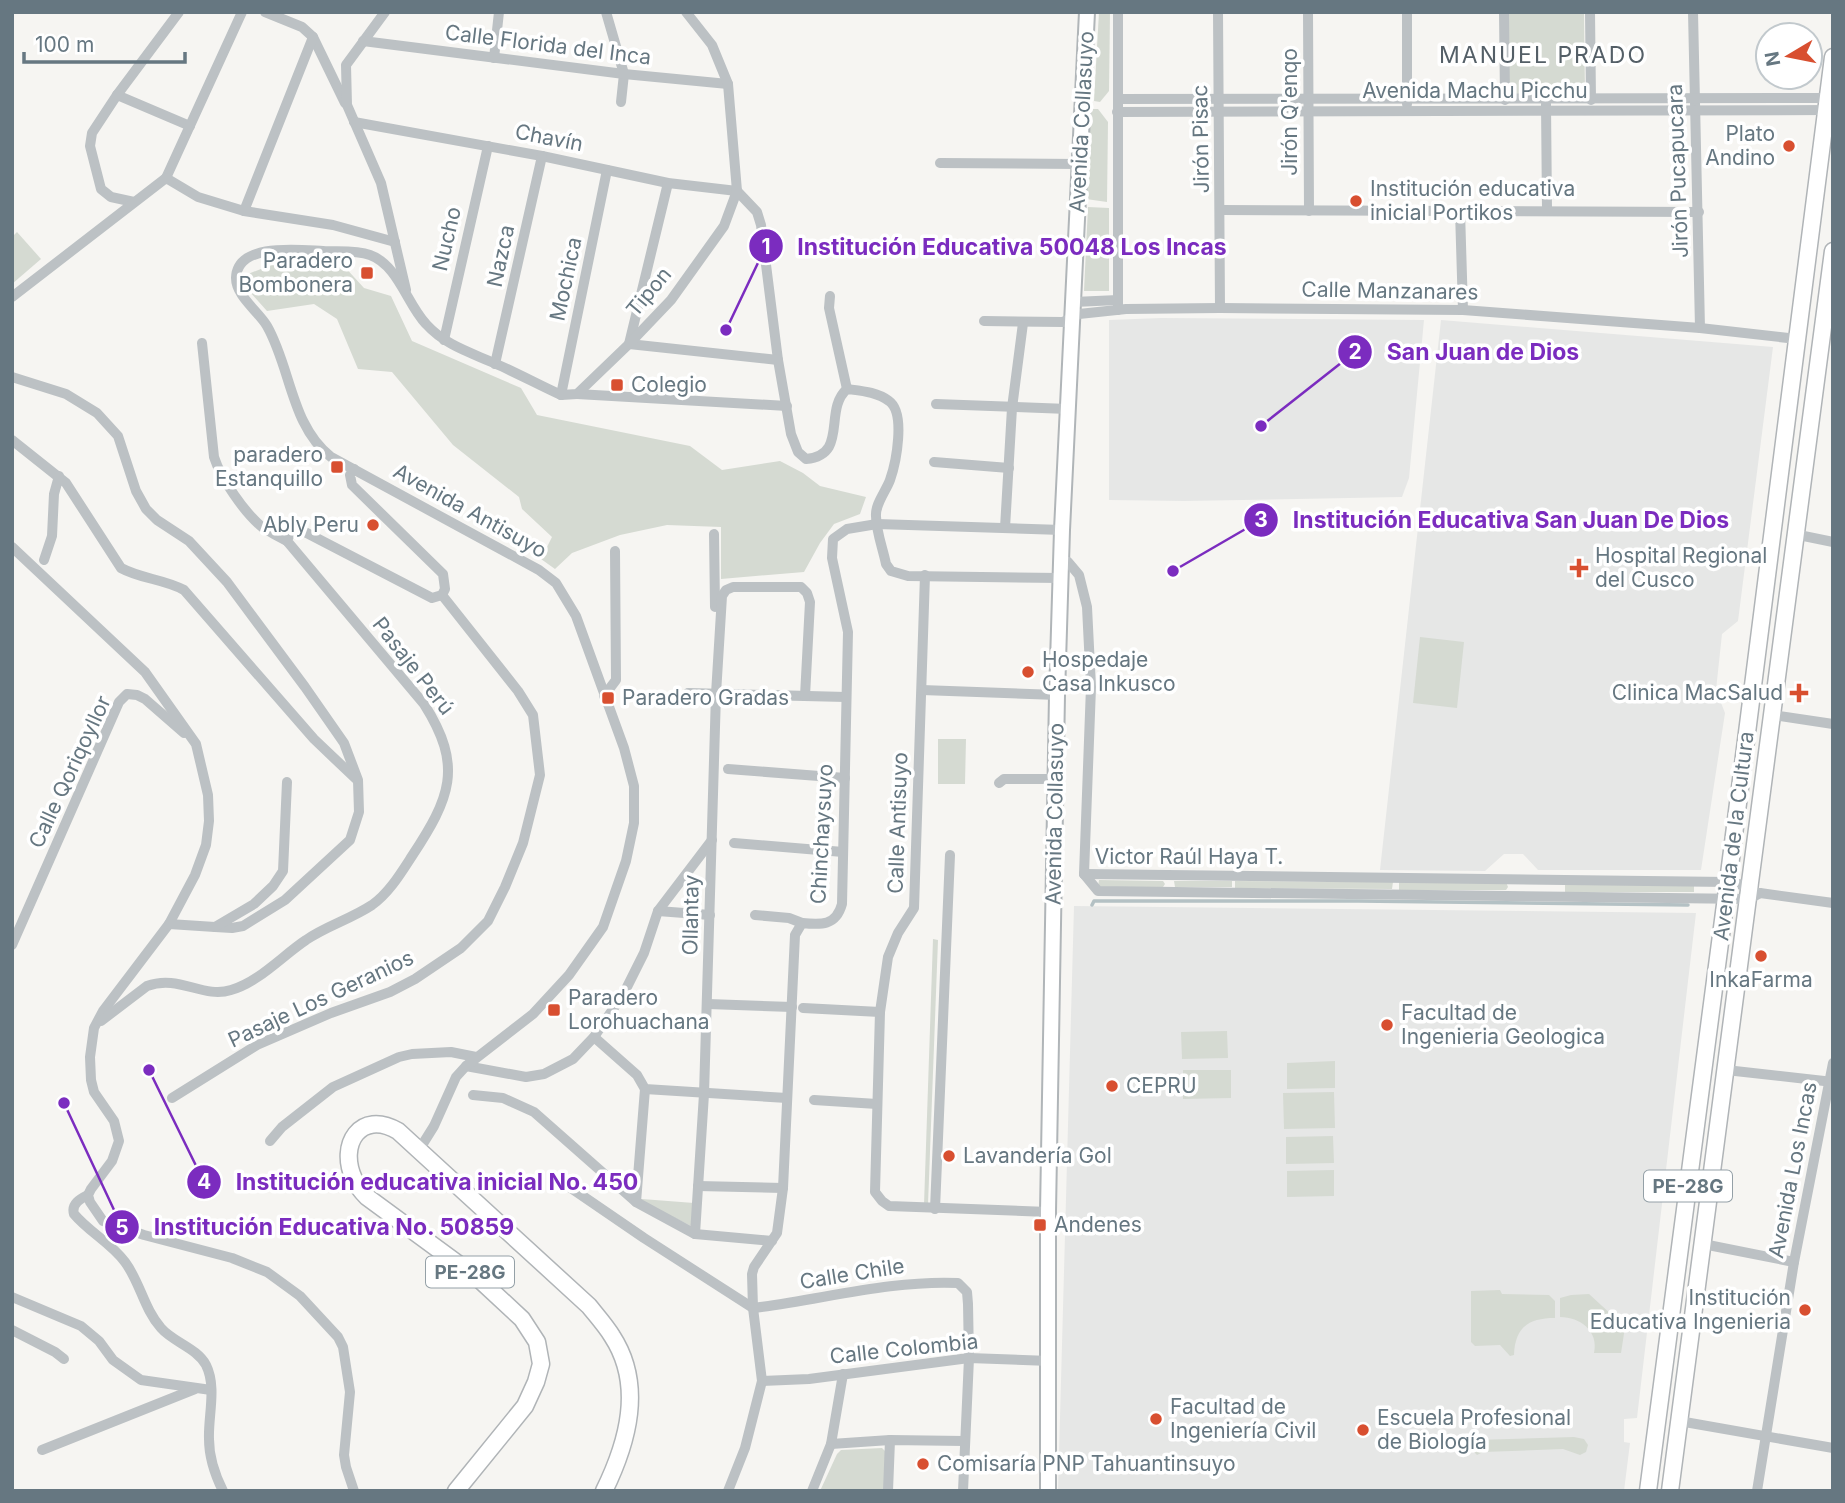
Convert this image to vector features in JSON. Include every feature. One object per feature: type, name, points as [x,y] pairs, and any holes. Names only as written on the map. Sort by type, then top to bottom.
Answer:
[{"type":"highway","name":"Avenida de la Cultura","points":[[1648,1491],[1797,339],[1830,104],[1833,57]]},
{"type":"highway","name":"Avenida de la Cultura","points":[[1670,1491],[1726,1070],[1753,892],[1794,534],[1826,359],[1833,251]]},
{"type":"highway","name":"PE-28G","points":[[456,1491],[525,1406],[541,1364],[537,1342],[522,1319],[480,1280],[367,1197],[353,1178],[350,1143],[359,1130],[377,1123],[393,1128],[419,1150],[589,1306],[613,1338],[627,1367],[631,1399],[626,1434],[604,1491]]},
{"type":"main road","name":"Avenida Collasuyo","points":[[1048,1491],[1048,1212],[1060,578],[1087,12]]},
{"type":"main road","points":[[1807,263],[1831,277]]},
{"type":"main road","points":[[1805,281],[1831,277]]},
{"type":"street","points":[[134,202],[111,197],[101,189],[90,146],[92,133],[179,12]]},
{"type":"street","points":[[12,297],[166,178],[242,12]]},
{"type":"street","points":[[265,12],[302,27],[313,37],[381,183],[407,296],[425,323],[444,340],[561,395],[787,406]]},
{"type":"street","points":[[346,105],[346,65],[385,12]]},
{"type":"street","points":[[494,58],[499,12]]},
{"type":"street","points":[[606,12],[624,74],[621,102]]},
{"type":"street","name":"Tipon","points":[[577,394],[671,300],[724,226],[737,191],[729,84],[712,46],[686,12]]},
{"type":"street","points":[[1118,12],[1118,305]]},
{"type":"street","name":"Jirón Pisac","points":[[1218,12],[1220,307]]},
{"type":"street","name":"Jirón Q'enqo","points":[[1308,12],[1310,211]]},
{"type":"street","points":[[1406,12],[1407,105]]},
{"type":"street","points":[[1504,12],[1505,100]]},
{"type":"street","points":[[1590,12],[1591,100]]},
{"type":"street","name":"Jirón Pucapucara","points":[[1693,12],[1700,328]]},
{"type":"street","points":[[244,211],[313,37]]},
{"type":"street","name":"Calle Florida del Inca","points":[[363,41],[624,74],[729,84]]},
{"type":"street","points":[[117,95],[190,126]]},
{"type":"street","name":"Avenida Machu Picchu","points":[[1118,99],[1310,98],[1407,105],[1830,104]]},
{"type":"street","name":"Avenida Machu Picchu","points":[[1117,112],[1310,111],[1505,100],[1546,105],[1591,100],[1695,105]]},
{"type":"street","points":[[1546,105],[1546,210]]},
{"type":"street","name":"Chavín","points":[[354,122],[542,156],[668,183],[737,191]]},
{"type":"street","name":"Nucho","points":[[444,340],[488,146]]},
{"type":"street","name":"Nazca","points":[[495,364],[542,156]]},
{"type":"street","points":[[940,163],[1079,164]]},
{"type":"street","name":"Mochica","points":[[561,395],[607,170]]},
{"type":"street","points":[[166,178],[198,197],[244,211],[333,225],[395,242]]},
{"type":"street","points":[[668,183],[629,344],[778,360]]},
{"type":"street","points":[[737,191],[757,212],[761,225],[778,360],[798,452],[806,459],[820,457],[827,451],[833,439],[837,404],[848,389],[874,393],[891,402],[896,409],[898,440],[891,477],[876,511],[886,564],[891,571],[908,576],[1060,578]]},
{"type":"street","points":[[1221,210],[1699,212]]},
{"type":"street","points":[[1460,211],[1463,310]]},
{"type":"street","name":"Avenida Antisuyo","points":[[407,296],[386,265],[371,256],[357,253],[272,249],[250,256],[237,268],[239,290],[266,324],[283,358],[307,431],[320,448],[539,570],[556,583],[576,616],[624,748],[634,786],[634,823],[626,861],[603,927],[569,975],[533,1014],[476,1057],[456,1077],[434,1126],[419,1150]]},
{"type":"street","points":[[830,296],[829,308],[848,389]]},
{"type":"street","name":"Calle Manzanares","points":[[984,321],[1063,322],[1074,309],[1118,305],[1463,310],[1700,328],[1797,339]]},
{"type":"street","points":[[1005,528],[1012,408],[1023,323]]},
{"type":"street","name":"Pasaje Perú","points":[[96,1024],[155,983],[174,982],[211,991],[228,991],[259,976],[307,939],[373,904],[396,881],[436,818],[449,770],[439,728],[424,704],[287,541],[263,527],[246,510],[217,467],[202,343]]},
{"type":"street","points":[[12,377],[66,394],[97,412],[118,436],[136,491],[146,509],[157,520],[189,541],[227,582],[344,743],[358,780],[359,812],[350,840],[285,900],[243,926],[232,928],[169,924]]},
{"type":"street","points":[[936,404],[1068,409]]},
{"type":"street","points":[[12,440],[66,483],[121,568],[130,573],[174,584],[184,590],[314,739],[358,780]]},
{"type":"street","points":[[934,462],[1009,468]]},
{"type":"street","points":[[287,541],[291,531],[301,530],[432,598],[442,595],[445,589],[443,574],[357,490],[349,478],[350,471],[354,469]]},
{"type":"street","points":[[44,560],[52,536],[54,494],[59,476]]},
{"type":"street","points":[[877,524],[1062,530]]},
{"type":"street","name":"Chinchaysuyo","points":[[762,1381],[753,1308],[754,1267],[777,1233],[783,1188],[787,1098],[797,1007],[795,935],[802,923],[827,924],[838,915],[842,904],[849,632],[832,558],[833,539],[847,529],[877,524]]},
{"type":"street","points":[[714,534],[716,694]]},
{"type":"street","points":[[1794,534],[1833,542]]},
{"type":"street","points":[[12,547],[145,672],[196,744],[208,795],[206,845],[195,876],[169,924],[96,1024],[91,1045],[91,1080],[94,1092],[114,1121],[119,1141],[112,1161],[88,1195],[77,1201],[73,1210],[134,1274],[160,1327],[200,1356],[206,1365],[211,1390],[208,1441],[211,1460],[223,1491]]},
{"type":"street","points":[[604,696],[616,680],[615,551]]},
{"type":"street","points":[[1061,561],[1068,562],[1079,575],[1087,607],[1091,687],[1084,874]]},
{"type":"street","name":"Calle Antisuyo","points":[[925,575],[914,908],[898,933],[888,957],[880,1012],[876,1192],[889,1206],[934,1209]]},
{"type":"street","name":"Ollantay","points":[[695,1234],[708,1004],[716,694],[722,596],[726,590],[733,587],[801,587],[807,593],[810,602],[805,696]]},
{"type":"street","name":"Pasaje Los Geranios","points":[[172,1098],[257,1045],[331,1013],[390,992],[415,979],[461,948],[488,921],[523,843],[540,775],[533,715],[518,691],[442,595]]},
{"type":"street","points":[[922,690],[1057,695]]},
{"type":"street","points":[[688,693],[846,697]]},
{"type":"street","name":"Calle Qoriqoyllor","points":[[12,945],[119,702],[127,694],[145,699],[196,744]]},
{"type":"street","points":[[1773,715],[1833,724]]},
{"type":"street","points":[[729,769],[845,778]]},
{"type":"street","points":[[999,783],[1004,779],[1057,779]]},
{"type":"street","points":[[215,927],[254,904],[273,886],[283,871],[287,782]]},
{"type":"street","points":[[466,1066],[526,1077],[544,1074],[573,1059],[594,1037],[629,983],[644,953],[658,911],[712,840]]},
{"type":"street","points":[[734,844],[843,852]]},
{"type":"street","points":[[950,855],[934,1209],[1048,1212]]},
{"type":"street","name":"Victor Raúl Haya T.","points":[[1084,874],[1727,890]]},
{"type":"street","name":"Victor Raúl Haya T.","points":[[1084,874],[1098,891],[1727,890]]},
{"type":"street","points":[[1169,892],[1170,875]]},
{"type":"street","points":[[1727,890],[1833,903]]},
{"type":"street","points":[[1727,890],[1753,892]]},
{"type":"street","points":[[658,911],[710,915]]},
{"type":"street","points":[[755,915],[789,918],[802,923]]},
{"type":"street","points":[[708,1004],[880,1012]]},
{"type":"street","points":[[594,1037],[637,1075],[645,1089],[636,1202]]},
{"type":"street","points":[[270,1141],[282,1127],[337,1085],[400,1057],[451,1052],[476,1057]]},
{"type":"street","name":"Avenida Los Incas","points":[[1757,1491],[1794,1262],[1833,1063]]},
{"type":"street","points":[[1726,1070],[1831,1081]]},
{"type":"street","points":[[645,1089],[787,1098]]},
{"type":"street","points":[[473,1095],[503,1098],[534,1112],[636,1202],[695,1234],[772,1241]]},
{"type":"street","points":[[814,1100],[877,1104]]},
{"type":"street","points":[[552,1175],[753,1308]]},
{"type":"street","points":[[698,1186],[783,1188]]},
{"type":"street","points":[[88,1195],[92,1208],[103,1221],[144,1235],[232,1258],[267,1272],[300,1296],[338,1338],[346,1360],[350,1392],[345,1455],[354,1491]]},
{"type":"street","points":[[1703,1244],[1794,1262]]},
{"type":"street","name":"Calle Chile","points":[[753,1308],[913,1283],[958,1283],[967,1292],[970,1358]]},
{"type":"street","points":[[12,1297],[80,1326],[99,1340],[113,1360],[141,1380],[211,1390]]},
{"type":"street","points":[[12,1330],[64,1359]]},
{"type":"street","points":[[963,1491],[970,1358]]},
{"type":"street","name":"Calle Colombia","points":[[762,1381],[782,1382],[970,1358],[1050,1362]]},
{"type":"street","points":[[812,1491],[831,1444],[843,1374]]},
{"type":"street","points":[[728,1491],[745,1448],[762,1381]]},
{"type":"street","points":[[42,1450],[196,1388]]},
{"type":"street","points":[[1679,1421],[1833,1448]]},
{"type":"street","points":[[831,1444],[890,1440],[964,1441]]},
{"type":"street","points":[[888,1491],[890,1440]]},
{"type":"shaded area","points":[[1099,12],[1110,12],[1109,91],[1100,102],[1094,101]]},
{"type":"shaded area","points":[[1507,12],[1584,12],[1585,96],[1508,97]]},
{"type":"shaded area","points":[[1091,109],[1098,109],[1108,122],[1107,202],[1086,199]]},
{"type":"shaded area","points":[[1088,207],[1109,208],[1109,291],[1084,291]]},
{"type":"shaded area","points":[[17,232],[41,259],[12,284],[12,237]]},
{"type":"shaded area","points":[[271,265],[343,265],[364,288],[391,296],[412,341],[521,388],[537,415],[690,446],[722,470],[780,461],[820,486],[866,497],[860,514],[834,524],[804,572],[721,579],[721,527],[667,525],[620,535],[572,553],[555,569],[541,559],[552,537],[522,509],[519,497],[453,445],[392,372],[358,369],[337,319],[314,304],[267,311],[249,291],[248,274]]},
{"type":"shaded area","points":[[1109,320],[1424,320],[1409,478],[1402,497],[1109,500]]},
{"type":"shaded area","name":"Hospital Regional del Cusco","points":[[1441,320],[1773,347],[1738,621],[1722,634],[1716,690],[1725,713],[1701,870],[1538,870],[1523,854],[1504,854],[1485,871],[1380,870]]},
{"type":"shaded area","points":[[1420,637],[1464,642],[1457,708],[1413,703]]},
{"type":"shaded area","points":[[938,739],[966,739],[965,784],[938,784]]},
{"type":"shaded area","points":[[1099,880],[1163,881],[1165,884],[1163,887],[1098,887]]},
{"type":"shaded area","points":[[1174,881],[1232,881],[1232,887],[1175,887]]},
{"type":"shaded area","points":[[1235,881],[1393,882],[1392,889],[1235,888]]},
{"type":"shaded area","points":[[1399,882],[1506,882],[1508,887],[1506,890],[1399,890]]},
{"type":"shaded area","points":[[1565,883],[1694,885],[1694,892],[1565,892]]},
{"type":"shaded area","points":[[1074,906],[1696,913],[1637,1418],[1624,1419],[1624,1442],[1630,1443],[1624,1491],[1058,1491]]},
{"type":"shaded area","points":[[933,939],[938,940],[928,1205],[924,1205]]},
{"type":"shaded area","points":[[1227,1031],[1228,1058],[1182,1059],[1181,1032]]},
{"type":"shaded area","points":[[1335,1061],[1335,1088],[1287,1089],[1287,1063]]},
{"type":"shaded area","points":[[1183,1070],[1231,1070],[1231,1098],[1183,1099]]},
{"type":"shaded area","points":[[1334,1092],[1335,1128],[1284,1129],[1283,1093]]},
{"type":"shaded area","points":[[1333,1136],[1334,1163],[1286,1164],[1286,1137]]},
{"type":"shaded area","points":[[1334,1170],[1334,1196],[1287,1197],[1287,1171]]},
{"type":"shaded area","points":[[639,1200],[694,1203],[691,1226]]},
{"type":"shaded area","points":[[1500,1290],[1502,1294],[1549,1295],[1555,1301],[1555,1318],[1538,1320],[1525,1326],[1517,1337],[1514,1355],[1510,1356],[1500,1345],[1475,1346],[1471,1342],[1471,1291]]},
{"type":"shaded area","points":[[1589,1294],[1625,1327],[1621,1353],[1594,1353],[1594,1338],[1591,1332],[1581,1323],[1560,1317],[1560,1298]]},
{"type":"shaded area","points":[[1584,1439],[1588,1445],[1586,1452],[1580,1455],[1563,1449],[1483,1452],[1477,1455],[1473,1451],[1476,1440]]},
{"type":"shaded area","points":[[882,1448],[888,1454],[886,1491],[820,1491],[841,1450]]},
{"type":"waterway","points":[[1092,905],[1094,901],[1688,905]]},
{"type":"place","name":"Plato Andino","points":[[1789,146]]},
{"type":"place","name":"Institución educativa inicial Portikos","points":[[1356,201]]},
{"type":"place","name":"Paradero Bombonera","points":[[367,273]]},
{"type":"place","name":"Institución Educativa 50048 Los Incas","points":[[726,330]]},
{"type":"place","name":"Colegio","points":[[617,385]]},
{"type":"place","name":"San Juan de Dios","points":[[1261,426]]},
{"type":"place","name":"paradero Estanquillo","points":[[337,467]]},
{"type":"place","name":"Ably Peru","points":[[373,525]]},
{"type":"place","name":"Hospital Regional del Cusco","points":[[1579,568]]},
{"type":"place","name":"Institución Educativa San Juan De Dios","points":[[1173,571]]},
{"type":"place","name":"Hospedaje Casa Inkusco","points":[[1028,672]]},
{"type":"place","name":"Clinica MacSalud","points":[[1799,693]]},
{"type":"place","name":"Paradero Gradas","points":[[608,698]]},
{"type":"place","name":"InkaFarma","points":[[1761,956]]},
{"type":"place","name":"Paradero Lorohuachana","points":[[554,1010]]},
{"type":"place","name":"Facultad de Ingenieria Geologica","points":[[1387,1025]]},
{"type":"place","name":"Institución educativa inicial No. 450","points":[[149,1070]]},
{"type":"place","name":"CEPRU","points":[[1112,1086]]},
{"type":"place","name":"Institución Educativa No. 50859","points":[[64,1103]]},
{"type":"place","name":"Lavandería Gol","points":[[949,1156]]},
{"type":"place","name":"Andenes","points":[[1040,1225]]},
{"type":"place","name":"Institución Educativa Ingenieria","points":[[1805,1310]]},
{"type":"place","name":"Facultad de Ingeniería Civil","points":[[1156,1419]]},
{"type":"place","name":"Escuela Profesional de Biología","points":[[1363,1430]]},
{"type":"place","name":"Comisaría PNP Tahuantinsuyo","points":[[923,1464]]},
{"type":"district","name":"MANUEL PRADO","points":[[1543,55]]}]
